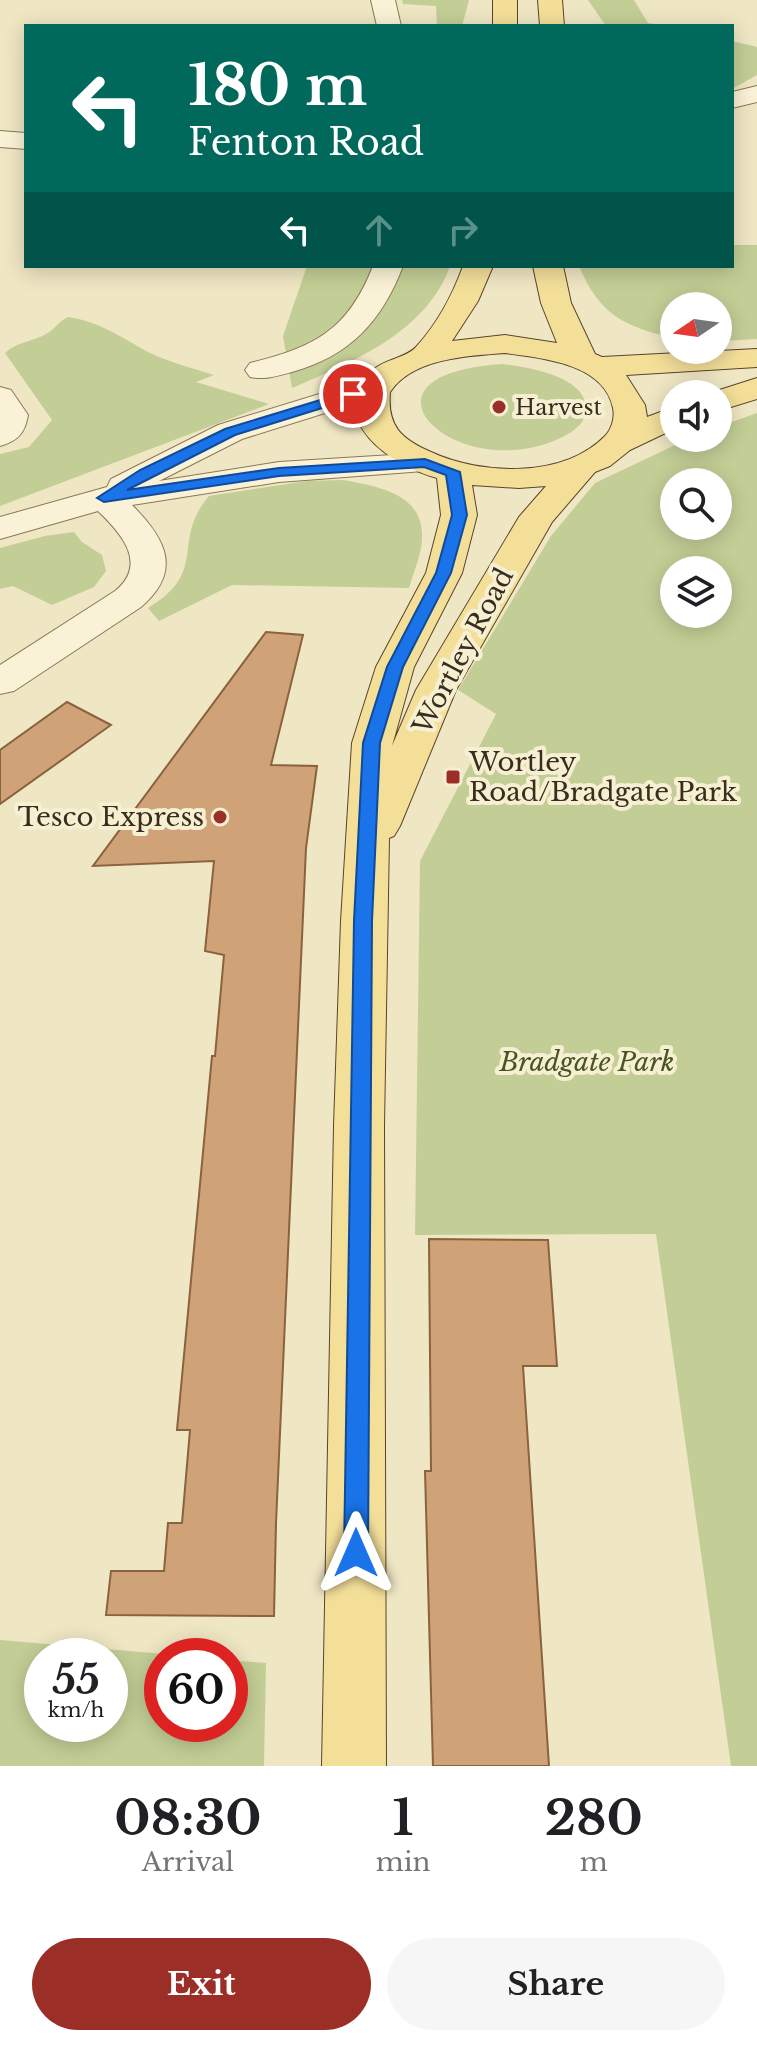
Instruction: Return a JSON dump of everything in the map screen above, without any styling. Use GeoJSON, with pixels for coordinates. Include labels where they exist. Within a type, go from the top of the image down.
{"type":"FeatureCollection","features":[{"type":"Feature","properties":{"kind":"main road"},"geometry":{"type":"LineString","coordinates":[[505,0],[505,24]]}},
{"type":"Feature","properties":{"kind":"main road"},"geometry":{"type":"LineString","coordinates":[[550,0],[552,24]]}},
{"type":"Feature","properties":{"kind":"main road"},"geometry":{"type":"LineString","coordinates":[[427,354],[460,304],[477,268]]}},
{"type":"Feature","properties":{"kind":"main road"},"geometry":{"type":"LineString","coordinates":[[548,268],[550,289],[558,316],[589,364]]}},
{"type":"Feature","properties":{"kind":"main road"},"geometry":{"type":"LineString","coordinates":[[618,443],[628,428],[631,411],[625,395],[614,380],[589,364],[546,349],[505,344],[464,346],[427,354],[398,368],[378,386],[371,407],[377,428],[395,447],[439,468],[513,477],[543,475],[583,465],[618,443],[660,424]]}},
{"type":"Feature","properties":{"kind":"main road"},"geometry":{"type":"LineString","coordinates":[[589,364],[757,358]]}},
{"type":"Feature","properties":{"kind":"main road"},"geometry":{"type":"LineString","coordinates":[[732,396],[757,388]]}},
{"type":"Feature","properties":{"kind":"main road","name":"Wortley Road"},"geometry":{"type":"LineString","coordinates":[[369,852],[436,690],[537,517],[583,465]]}},
{"type":"Feature","properties":{"kind":"main road","name":"Wortley Road"},"geometry":{"type":"LineString","coordinates":[[354,1766],[359,1126],[363,921],[369,852],[372,743],[395,667],[444,573],[459,515],[439,468]]}},
{"type":"Feature","properties":{"kind":"street"},"geometry":{"type":"LineString","coordinates":[[383,0],[389,24]]}},
{"type":"Feature","properties":{"kind":"street"},"geometry":{"type":"LineString","coordinates":[[734,100],[757,94]]}},
{"type":"Feature","properties":{"kind":"street"},"geometry":{"type":"LineString","coordinates":[[0,139],[24,141]]}},
{"type":"Feature","properties":{"kind":"street"},"geometry":{"type":"LineString","coordinates":[[261,370],[317,355],[342,340],[364,319],[387,268]]}},
{"type":"Feature","properties":{"kind":"street"},"geometry":{"type":"LineString","coordinates":[[104,498],[145,473],[230,432],[378,386]]}},
{"type":"Feature","properties":{"kind":"street"},"geometry":{"type":"LineString","coordinates":[[0,397],[12,415],[9,429],[0,436]]}},
{"type":"Feature","properties":{"kind":"street"},"geometry":{"type":"LineString","coordinates":[[0,528],[104,498],[279,472],[439,468]]}},
{"type":"Feature","properties":{"kind":"street"},"geometry":{"type":"LineString","coordinates":[[0,682],[128,599],[145,582],[148,565],[145,547],[132,523],[104,498]]}},
{"type":"Feature","properties":{"kind":"green space"},"geometry":{"type":"Polygon","coordinates":[[[402,0],[469,0],[463,24],[437,24],[436,6],[403,4],[402,0]]]}},
{"type":"Feature","properties":{"kind":"green space"},"geometry":{"type":"Polygon","coordinates":[[[588,0],[634,0],[648,23],[653,24],[605,24],[588,0]]]}},
{"type":"Feature","properties":{"kind":"green space"},"geometry":{"type":"Polygon","coordinates":[[[734,41],[757,47],[757,75],[734,88],[734,41]]]}},
{"type":"Feature","properties":{"kind":"green space"},"geometry":{"type":"Polygon","coordinates":[[[734,245],[757,245],[757,339],[732,340],[732,292],[660,292],[660,334],[615,316],[595,296],[580,268],[734,268],[734,245]]]}},
{"type":"Feature","properties":{"kind":"green space"},"geometry":{"type":"Polygon","coordinates":[[[306,268],[449,268],[439,289],[405,327],[362,356],[292,388],[283,336],[306,268]]]}},
{"type":"Feature","properties":{"kind":"green space"},"geometry":{"type":"Polygon","coordinates":[[[68,317],[100,326],[164,359],[214,375],[196,382],[269,404],[0,506],[0,454],[29,447],[52,420],[5,353],[48,333],[68,317]]]}},
{"type":"Feature","properties":{"kind":"green space"},"geometry":{"type":"Polygon","coordinates":[[[503,364],[541,371],[568,382],[578,390],[585,400],[586,412],[579,426],[556,440],[517,450],[481,448],[451,438],[430,422],[421,404],[428,386],[454,372],[503,364]]]}},
{"type":"Feature","properties":{"kind":"green space","name":"Bradgate Park"},"geometry":{"type":"Polygon","coordinates":[[[757,413],[757,1766],[731,1766],[656,1234],[415,1235],[420,861],[496,714],[458,690],[551,536],[595,483],[660,452],[732,452],[732,422],[757,413]]]}},
{"type":"Feature","properties":{"kind":"green space"},"geometry":{"type":"Polygon","coordinates":[[[343,480],[396,494],[415,511],[421,523],[422,544],[409,588],[232,585],[159,621],[148,608],[178,581],[184,568],[192,528],[209,496],[307,481],[343,480]]]}},
{"type":"Feature","properties":{"kind":"green space"},"geometry":{"type":"Polygon","coordinates":[[[74,532],[82,542],[102,555],[106,571],[94,587],[52,605],[13,586],[0,589],[0,548],[74,532]]]}},
{"type":"Feature","properties":{"kind":"green space"},"geometry":{"type":"Polygon","coordinates":[[[0,1640],[24,1642],[24,1742],[128,1742],[128,1651],[144,1652],[144,1742],[248,1742],[248,1662],[266,1663],[264,1766],[0,1766],[0,1640]]]}},
{"type":"Feature","properties":{"kind":"building"},"geometry":{"type":"Polygon","coordinates":[[[266,632],[303,635],[271,765],[317,766],[306,848],[274,1616],[106,1615],[111,1571],[164,1571],[168,1523],[182,1523],[190,1430],[177,1430],[224,955],[205,951],[214,861],[93,866],[266,632]]]}},
{"type":"Feature","properties":{"kind":"building"},"geometry":{"type":"Polygon","coordinates":[[[67,702],[111,725],[0,804],[0,750],[67,702]]]}},
{"type":"Feature","properties":{"kind":"building"},"geometry":{"type":"Polygon","coordinates":[[[429,1239],[548,1240],[557,1366],[523,1366],[549,1766],[433,1766],[425,1471],[431,1471],[429,1239]]]}},
{"type":"Feature","properties":{"kind":"place","name":"Harvest"},"geometry":{"type":"Point","coordinates":[499,407]}},
{"type":"Feature","properties":{"kind":"place","name":"Wortley Road/Bradgate Park"},"geometry":{"type":"Point","coordinates":[453,777]}},
{"type":"Feature","properties":{"kind":"place","name":"Tesco Express"},"geometry":{"type":"Point","coordinates":[220,817]}},
{"type":"Feature","properties":{"kind":"route"},"geometry":{"type":"LineString","coordinates":[[353,394],[230,432],[145,473],[104,498],[182,489],[279,472],[425,463],[453,472],[459,515],[444,573],[395,667],[372,743],[369,852],[363,921],[356,1553]]}}]}
